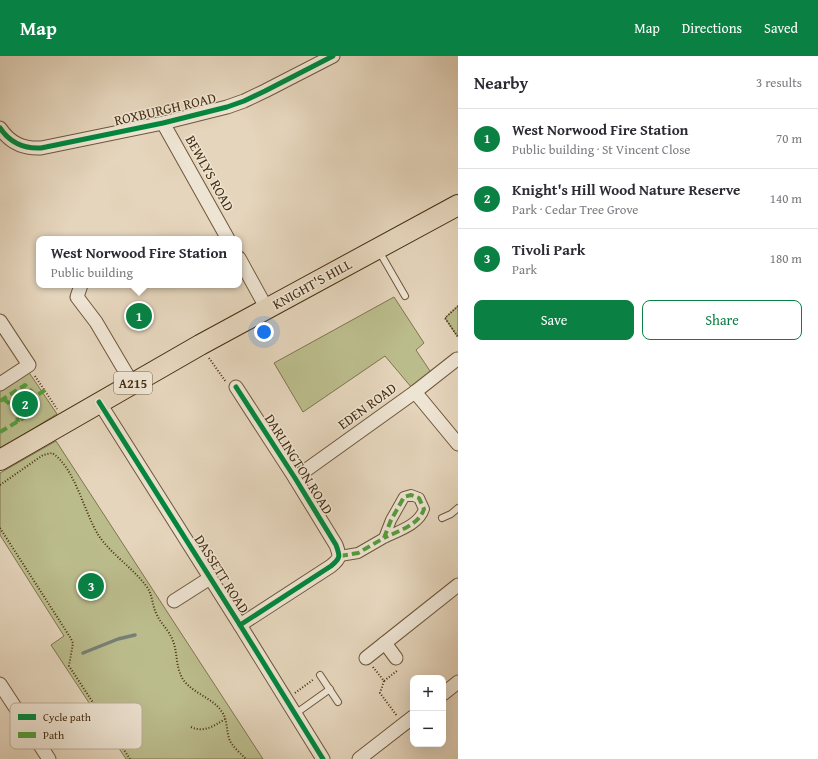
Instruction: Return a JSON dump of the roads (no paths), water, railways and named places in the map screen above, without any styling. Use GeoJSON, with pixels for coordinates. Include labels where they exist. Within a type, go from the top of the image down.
{"type":"FeatureCollection","features":[{"type":"Feature","properties":{"kind":"main road","name":"KNIGHT'S HILL"},"geometry":{"type":"LineString","coordinates":[[0,460],[200,345],[458,205]]}},
{"type":"Feature","properties":{"kind":"street","name":"ROXBURGH ROAD"},"geometry":{"type":"LineString","coordinates":[[0,128],[5,136],[23,147],[41,148],[163,123],[206,113],[244,101],[333,56]]}},
{"type":"Feature","properties":{"kind":"street","name":"BEWLYS ROAD"},"geometry":{"type":"LineString","coordinates":[[163,123],[226,236]]}},
{"type":"Feature","properties":{"kind":"street"},"geometry":{"type":"LineString","coordinates":[[242,263],[267,309]]}},
{"type":"Feature","properties":{"kind":"street"},"geometry":{"type":"LineString","coordinates":[[80,288],[77,297],[96,322],[132,383]]}},
{"type":"Feature","properties":{"kind":"street"},"geometry":{"type":"LineString","coordinates":[[0,321],[29,365],[0,384]]}},
{"type":"Feature","properties":{"kind":"street","name":"EDEN ROAD"},"geometry":{"type":"LineString","coordinates":[[295,478],[415,392],[457,359]]}},
{"type":"Feature","properties":{"kind":"street","name":"DARLINGTON ROAD"},"geometry":{"type":"LineString","coordinates":[[236,387],[295,478],[336,545],[340,556]]}},
{"type":"Feature","properties":{"kind":"street"},"geometry":{"type":"LineString","coordinates":[[415,392],[458,444]]}},
{"type":"Feature","properties":{"kind":"street","name":"DASSETT ROAD"},"geometry":{"type":"LineString","coordinates":[[99,402],[240,624],[322,759]]}},
{"type":"Feature","properties":{"kind":"street"},"geometry":{"type":"LineString","coordinates":[[240,624],[331,566],[338,561],[340,556],[358,553],[384,538]]}},
{"type":"Feature","properties":{"kind":"street"},"geometry":{"type":"LineString","coordinates":[[174,601],[210,578]]}},
{"type":"Feature","properties":{"kind":"street"},"geometry":{"type":"LineString","coordinates":[[366,658],[458,585]]}},
{"type":"Feature","properties":{"kind":"street"},"geometry":{"type":"LineString","coordinates":[[385,643],[396,658]]}},
{"type":"Feature","properties":{"kind":"street"},"geometry":{"type":"LineString","coordinates":[[446,692],[458,682]]}},
{"type":"Feature","properties":{"kind":"street"},"geometry":{"type":"LineString","coordinates":[[0,684],[12,703]]}},
{"type":"Feature","properties":{"kind":"street"},"geometry":{"type":"LineString","coordinates":[[359,759],[408,720]]}},
{"type":"Feature","properties":{"kind":"street"},"geometry":{"type":"LineString","coordinates":[[42,749],[49,759]]}},
{"type":"Feature","properties":{"kind":"lane"},"geometry":{"type":"LineString","coordinates":[[378,248],[405,296]]}},
{"type":"Feature","properties":{"kind":"lane"},"geometry":{"type":"LineString","coordinates":[[442,518],[458,508]]}},
{"type":"Feature","properties":{"kind":"lane"},"geometry":{"type":"LineString","coordinates":[[320,675],[338,702]]}},
{"type":"Feature","properties":{"kind":"lane"},"geometry":{"type":"LineString","coordinates":[[295,714],[330,689]]}},
{"type":"Feature","properties":{"kind":"waterway"},"geometry":{"type":"LineString","coordinates":[[83,653],[118,639],[135,635]]}},
{"type":"Feature","properties":{"kind":"place","name":"West Norwood Fire Station"},"geometry":{"type":"Point","coordinates":[139,316]}},
{"type":"Feature","properties":{"kind":"place","name":"Knight's Hill Wood Nature Reserve"},"geometry":{"type":"Point","coordinates":[25,404]}},
{"type":"Feature","properties":{"kind":"place","name":"Tivoli Park"},"geometry":{"type":"Point","coordinates":[91,586]}}]}
